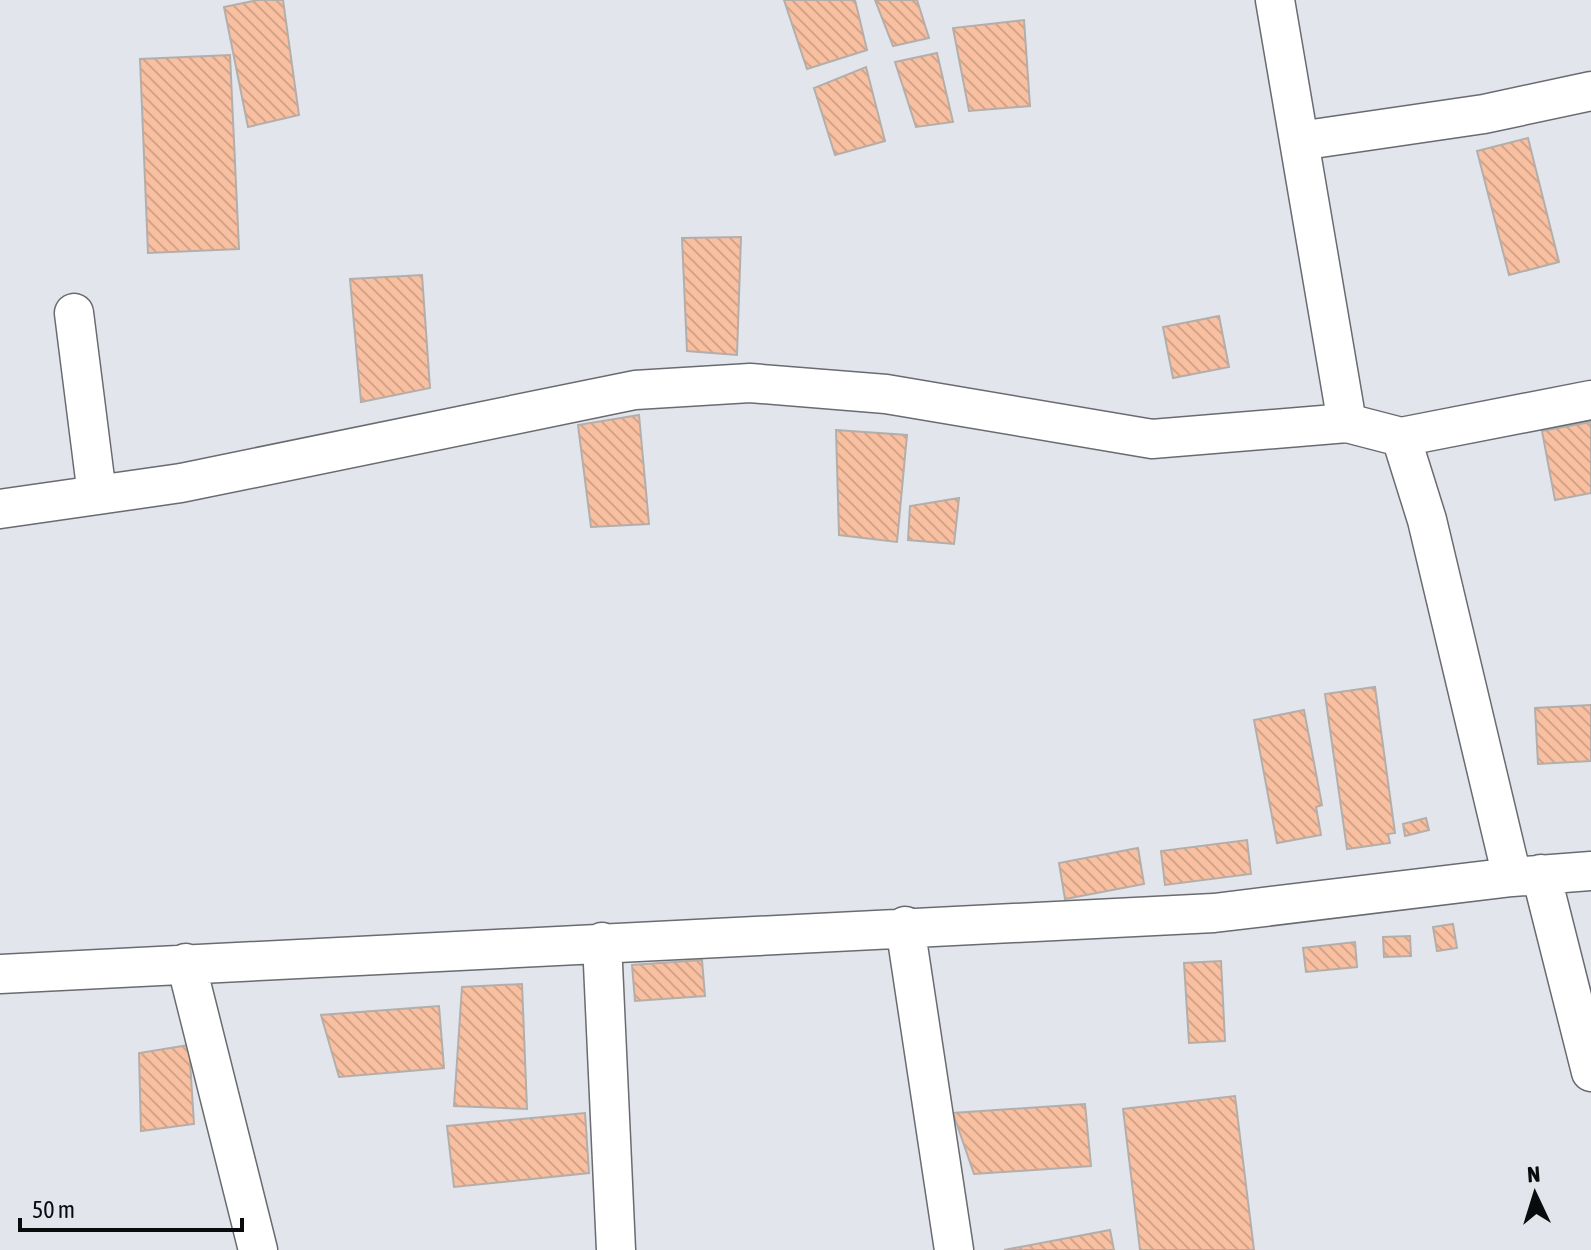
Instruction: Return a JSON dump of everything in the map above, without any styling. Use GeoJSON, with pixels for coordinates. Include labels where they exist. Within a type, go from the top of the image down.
{"type":"FeatureCollection","features":[{"type":"Feature","properties":{"kind":"street"},"geometry":{"type":"LineString","coordinates":[[1275,0],[1347,423]]}},
{"type":"Feature","properties":{"kind":"street"},"geometry":{"type":"LineString","coordinates":[[1299,141],[1484,114],[1591,91]]}},
{"type":"Feature","properties":{"kind":"street"},"geometry":{"type":"LineString","coordinates":[[74,313],[97,495]]}},
{"type":"Feature","properties":{"kind":"street"},"geometry":{"type":"LineString","coordinates":[[0,509],[181,483],[635,390],[721,384],[750,383],[886,394],[1152,439],[1347,423],[1401,437],[1591,400]]}},
{"type":"Feature","properties":{"kind":"street"},"geometry":{"type":"LineString","coordinates":[[1401,437],[1526,876],[1591,1072]]}},
{"type":"Feature","properties":{"kind":"street"},"geometry":{"type":"LineString","coordinates":[[0,974],[905,926],[1214,913],[1591,871]]}},
{"type":"Feature","properties":{"kind":"street"},"geometry":{"type":"LineString","coordinates":[[905,926],[954,1250]]}},
{"type":"Feature","properties":{"kind":"street"},"geometry":{"type":"LineString","coordinates":[[602,942],[616,1250]]}},
{"type":"Feature","properties":{"kind":"street"},"geometry":{"type":"LineString","coordinates":[[186,963],[258,1250]]}},
{"type":"Feature","properties":{"kind":"building"},"geometry":{"type":"Polygon","coordinates":[[[258,0],[283,0],[299,115],[248,127],[224,7],[258,0]]]}},
{"type":"Feature","properties":{"kind":"building"},"geometry":{"type":"Polygon","coordinates":[[[784,0],[855,0],[867,50],[807,69],[784,0]]]}},
{"type":"Feature","properties":{"kind":"building"},"geometry":{"type":"Polygon","coordinates":[[[875,0],[917,0],[929,38],[893,46],[875,0]]]}},
{"type":"Feature","properties":{"kind":"building"},"geometry":{"type":"Polygon","coordinates":[[[1024,20],[1030,106],[969,111],[953,28],[1024,20]]]}},
{"type":"Feature","properties":{"kind":"building"},"geometry":{"type":"Polygon","coordinates":[[[937,53],[953,122],[916,127],[895,62],[937,53]]]}},
{"type":"Feature","properties":{"kind":"building"},"geometry":{"type":"Polygon","coordinates":[[[230,55],[239,249],[148,253],[140,59],[230,55]]]}},
{"type":"Feature","properties":{"kind":"building"},"geometry":{"type":"Polygon","coordinates":[[[866,67],[885,141],[835,155],[814,88],[866,67]]]}},
{"type":"Feature","properties":{"kind":"building"},"geometry":{"type":"Polygon","coordinates":[[[1528,138],[1559,262],[1509,275],[1477,151],[1528,138]]]}},
{"type":"Feature","properties":{"kind":"building"},"geometry":{"type":"Polygon","coordinates":[[[741,237],[737,355],[687,351],[682,238],[741,237]]]}},
{"type":"Feature","properties":{"kind":"building"},"geometry":{"type":"Polygon","coordinates":[[[422,275],[430,388],[361,402],[350,279],[422,275]]]}},
{"type":"Feature","properties":{"kind":"building"},"geometry":{"type":"Polygon","coordinates":[[[1219,316],[1229,367],[1173,378],[1163,327],[1219,316]]]}},
{"type":"Feature","properties":{"kind":"building"},"geometry":{"type":"Polygon","coordinates":[[[639,415],[649,524],[591,527],[578,425],[639,415]]]}},
{"type":"Feature","properties":{"kind":"building"},"geometry":{"type":"Polygon","coordinates":[[[1591,422],[1591,493],[1555,500],[1542,431],[1591,422]]]}},
{"type":"Feature","properties":{"kind":"building"},"geometry":{"type":"Polygon","coordinates":[[[836,430],[907,435],[897,542],[839,535],[836,430]]]}},
{"type":"Feature","properties":{"kind":"building"},"geometry":{"type":"Polygon","coordinates":[[[959,498],[954,544],[908,540],[910,506],[959,498]]]}},
{"type":"Feature","properties":{"kind":"building"},"geometry":{"type":"Polygon","coordinates":[[[1375,687],[1395,833],[1388,834],[1390,843],[1347,849],[1325,694],[1375,687]]]}},
{"type":"Feature","properties":{"kind":"building"},"geometry":{"type":"Polygon","coordinates":[[[1591,705],[1591,761],[1538,764],[1535,708],[1591,705]]]}},
{"type":"Feature","properties":{"kind":"building"},"geometry":{"type":"Polygon","coordinates":[[[1304,710],[1322,805],[1316,807],[1321,835],[1277,843],[1254,720],[1304,710]]]}},
{"type":"Feature","properties":{"kind":"building"},"geometry":{"type":"Polygon","coordinates":[[[1426,818],[1429,830],[1405,836],[1403,824],[1426,818]]]}},
{"type":"Feature","properties":{"kind":"building"},"geometry":{"type":"Polygon","coordinates":[[[1247,840],[1251,874],[1165,885],[1161,851],[1247,840]]]}},
{"type":"Feature","properties":{"kind":"building"},"geometry":{"type":"Polygon","coordinates":[[[1138,848],[1144,884],[1065,899],[1059,863],[1138,848]]]}},
{"type":"Feature","properties":{"kind":"building"},"geometry":{"type":"Polygon","coordinates":[[[1453,924],[1457,948],[1437,951],[1433,927],[1453,924]]]}},
{"type":"Feature","properties":{"kind":"building"},"geometry":{"type":"Polygon","coordinates":[[[1410,936],[1411,956],[1384,957],[1383,937],[1410,936]]]}},
{"type":"Feature","properties":{"kind":"building"},"geometry":{"type":"Polygon","coordinates":[[[1355,942],[1357,967],[1306,972],[1303,948],[1355,942]]]}},
{"type":"Feature","properties":{"kind":"building"},"geometry":{"type":"Polygon","coordinates":[[[702,960],[705,996],[635,1001],[632,965],[702,960]]]}},
{"type":"Feature","properties":{"kind":"building"},"geometry":{"type":"Polygon","coordinates":[[[1221,961],[1225,1041],[1189,1043],[1184,963],[1221,961]]]}},
{"type":"Feature","properties":{"kind":"building"},"geometry":{"type":"Polygon","coordinates":[[[522,984],[527,1109],[454,1106],[462,987],[522,984]]]}},
{"type":"Feature","properties":{"kind":"building"},"geometry":{"type":"Polygon","coordinates":[[[439,1006],[444,1068],[339,1077],[321,1015],[439,1006]]]}},
{"type":"Feature","properties":{"kind":"building"},"geometry":{"type":"Polygon","coordinates":[[[189,1045],[194,1124],[141,1131],[139,1053],[189,1045]]]}},
{"type":"Feature","properties":{"kind":"building"},"geometry":{"type":"Polygon","coordinates":[[[1235,1096],[1254,1250],[1140,1250],[1123,1109],[1235,1096]]]}},
{"type":"Feature","properties":{"kind":"building"},"geometry":{"type":"Polygon","coordinates":[[[1085,1104],[1091,1166],[974,1174],[953,1113],[1085,1104]]]}},
{"type":"Feature","properties":{"kind":"building"},"geometry":{"type":"Polygon","coordinates":[[[585,1113],[589,1173],[454,1187],[447,1126],[585,1113]]]}},
{"type":"Feature","properties":{"kind":"building"},"geometry":{"type":"Polygon","coordinates":[[[1110,1230],[1114,1250],[1004,1250],[1110,1230]]]}}]}
